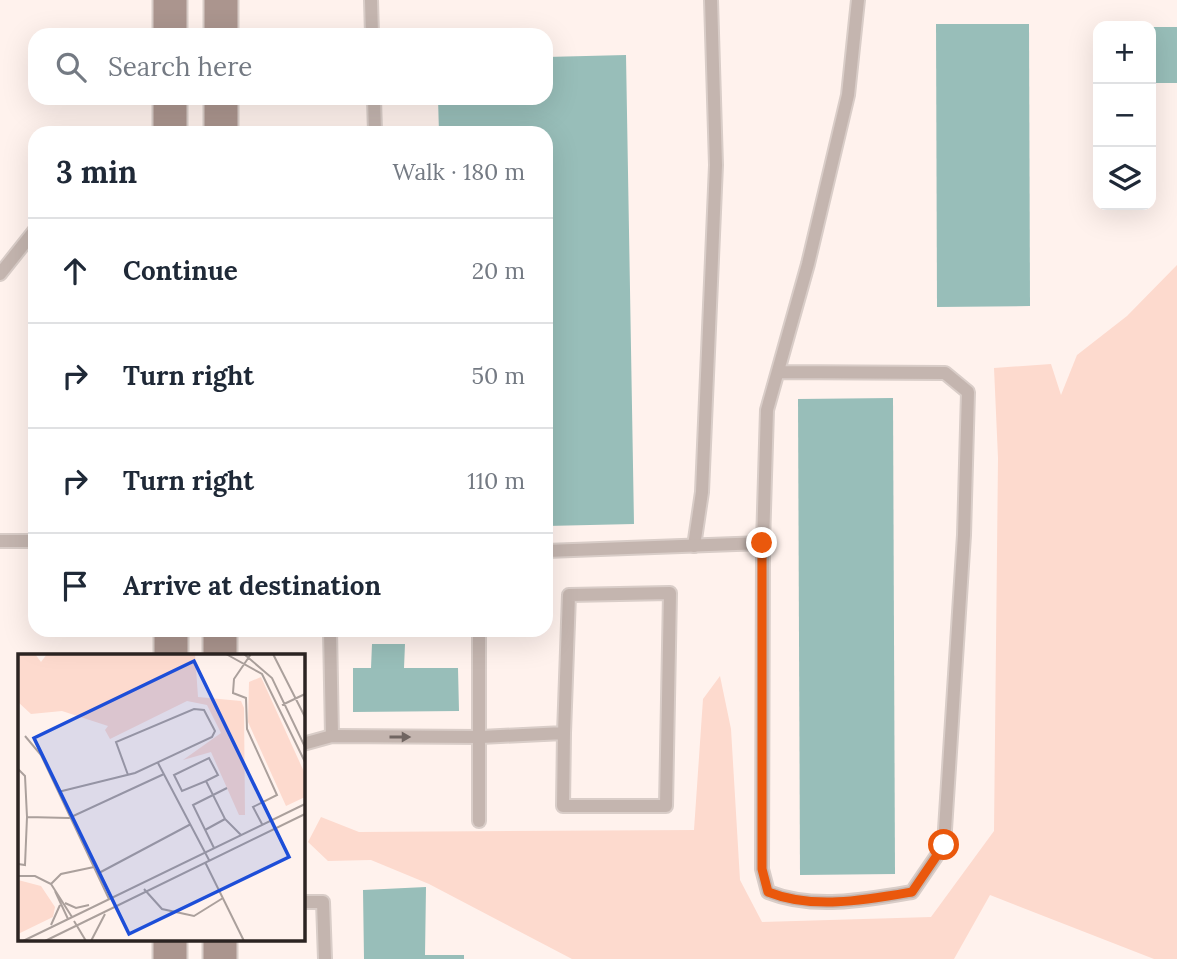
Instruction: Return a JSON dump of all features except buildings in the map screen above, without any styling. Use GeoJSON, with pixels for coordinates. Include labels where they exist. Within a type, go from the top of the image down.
{"type":"FeatureCollection","features":[{"type":"Feature","properties":{"kind":"main road"},"geometry":{"type":"LineString","coordinates":[[170,0],[170,28]]}},
{"type":"Feature","properties":{"kind":"main road"},"geometry":{"type":"LineString","coordinates":[[220,0],[220,28]]}},
{"type":"Feature","properties":{"kind":"main road"},"geometry":{"type":"LineString","coordinates":[[170,105],[170,126]]}},
{"type":"Feature","properties":{"kind":"main road"},"geometry":{"type":"LineString","coordinates":[[220,105],[220,126]]}},
{"type":"Feature","properties":{"kind":"lane"},"geometry":{"type":"LineString","coordinates":[[371,0],[372,28]]}},
{"type":"Feature","properties":{"kind":"lane"},"geometry":{"type":"LineString","coordinates":[[694,546],[702,492],[716,165],[711,0]]}},
{"type":"Feature","properties":{"kind":"lane"},"geometry":{"type":"LineString","coordinates":[[778,372],[945,373],[968,392],[964,535],[944,845],[912,892],[854,902],[786,899],[768,892],[762,869],[762,543],[767,410],[808,264],[848,95],[858,0]]}},
{"type":"Feature","properties":{"kind":"lane"},"geometry":{"type":"LineString","coordinates":[[374,105],[375,126]]}},
{"type":"Feature","properties":{"kind":"lane"},"geometry":{"type":"LineString","coordinates":[[0,274],[28,239]]}},
{"type":"Feature","properties":{"kind":"lane"},"geometry":{"type":"LineString","coordinates":[[0,541],[28,541]]}},
{"type":"Feature","properties":{"kind":"lane"},"geometry":{"type":"LineString","coordinates":[[553,551],[762,543]]}},
{"type":"Feature","properties":{"kind":"lane"},"geometry":{"type":"LineString","coordinates":[[670,593],[666,806],[563,806],[564,733],[569,594],[670,593]]}},
{"type":"Feature","properties":{"kind":"lane"},"geometry":{"type":"LineString","coordinates":[[330,637],[332,736]]}},
{"type":"Feature","properties":{"kind":"lane"},"geometry":{"type":"LineString","coordinates":[[479,637],[480,821]]}},
{"type":"Feature","properties":{"kind":"lane"},"geometry":{"type":"LineString","coordinates":[[304,744],[332,736],[481,737],[564,733]]}},
{"type":"Feature","properties":{"kind":"lane"},"geometry":{"type":"LineString","coordinates":[[304,902],[323,902],[324,959]]}},
{"type":"Feature","properties":{"kind":"shaded area"},"geometry":{"type":"Polygon","coordinates":[[[1177,265],[1177,959],[1154,959],[990,895],[954,959],[572,959],[429,884],[371,860],[328,861],[308,842],[321,817],[359,832],[694,830],[703,699],[720,676],[731,729],[740,880],[762,922],[931,917],[994,831],[998,458],[994,368],[1051,364],[1061,395],[1077,355],[1127,316],[1177,265]]]}},
{"type":"Feature","properties":{"kind":"route"},"geometry":{"type":"LineString","coordinates":[[762,543],[762,869],[768,892],[786,899],[854,902],[912,892],[944,845]]}}]}
